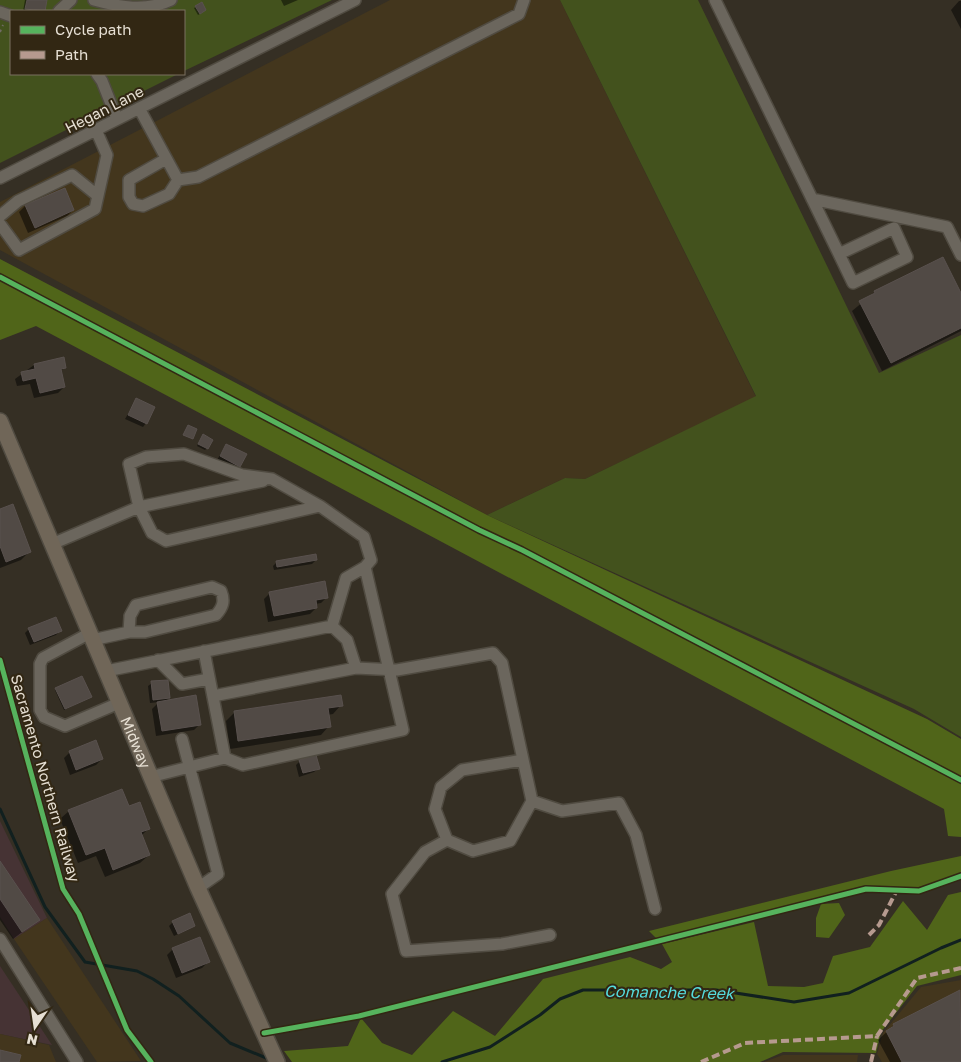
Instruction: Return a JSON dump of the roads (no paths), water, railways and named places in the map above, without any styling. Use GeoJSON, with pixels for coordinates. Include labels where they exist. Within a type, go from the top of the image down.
{"type":"FeatureCollection","features":[{"type":"Feature","properties":{"kind":"main road","name":"Midway"},"geometry":{"type":"LineString","coordinates":[[0,421],[198,888],[275,1057]]}},
{"type":"Feature","properties":{"kind":"street"},"geometry":{"type":"LineString","coordinates":[[60,10],[71,0]]}},
{"type":"Feature","properties":{"kind":"street"},"geometry":{"type":"LineString","coordinates":[[94,0],[133,7],[156,6],[171,0]]}},
{"type":"Feature","properties":{"kind":"street","name":"Hegan Lane"},"geometry":{"type":"LineString","coordinates":[[0,178],[355,0]]}},
{"type":"Feature","properties":{"kind":"street"},"geometry":{"type":"LineString","coordinates":[[166,159],[129,180],[128,197],[133,204],[143,206],[169,194],[178,180],[198,177],[519,14],[524,0]]}},
{"type":"Feature","properties":{"kind":"street"},"geometry":{"type":"LineString","coordinates":[[715,0],[853,283],[908,257],[895,222]]}},
{"type":"Feature","properties":{"kind":"street"},"geometry":{"type":"LineString","coordinates":[[98,75],[102,81],[116,119]]}},
{"type":"Feature","properties":{"kind":"street"},"geometry":{"type":"LineString","coordinates":[[139,108],[178,180]]}},
{"type":"Feature","properties":{"kind":"street"},"geometry":{"type":"LineString","coordinates":[[0,224],[19,250],[95,209],[107,155],[96,130]]}},
{"type":"Feature","properties":{"kind":"street"},"geometry":{"type":"LineString","coordinates":[[0,216],[18,201],[72,176],[98,196]]}},
{"type":"Feature","properties":{"kind":"street"},"geometry":{"type":"LineString","coordinates":[[812,199],[895,222],[947,227],[961,255]]}},
{"type":"Feature","properties":{"kind":"street"},"geometry":{"type":"LineString","coordinates":[[839,254],[895,222]]}},
{"type":"Feature","properties":{"kind":"street"},"geometry":{"type":"LineString","coordinates":[[320,506],[166,541],[152,533],[139,507],[129,464],[146,457],[184,454],[242,475],[272,478],[320,506],[364,537],[371,560],[364,567],[346,578],[332,626]]}},
{"type":"Feature","properties":{"kind":"street"},"geometry":{"type":"LineString","coordinates":[[52,544],[139,507],[272,478]]}},
{"type":"Feature","properties":{"kind":"street"},"geometry":{"type":"LineString","coordinates":[[150,776],[225,758],[243,765],[403,730],[364,567]]}},
{"type":"Feature","properties":{"kind":"street"},"geometry":{"type":"LineString","coordinates":[[119,703],[65,726],[52,722],[44,717],[40,710],[40,664],[43,658],[91,636],[145,632],[216,615],[222,608],[224,598],[221,591],[212,587],[136,605],[130,616],[130,632]]}},
{"type":"Feature","properties":{"kind":"street"},"geometry":{"type":"LineString","coordinates":[[106,672],[332,626]]}},
{"type":"Feature","properties":{"kind":"street"},"geometry":{"type":"LineString","coordinates":[[332,626],[347,640],[356,668]]}},
{"type":"Feature","properties":{"kind":"street"},"geometry":{"type":"LineString","coordinates":[[204,651],[225,758]]}},
{"type":"Feature","properties":{"kind":"street"},"geometry":{"type":"LineString","coordinates":[[213,696],[356,668],[389,670],[493,653],[502,663],[532,801],[510,841],[473,851],[447,840],[435,809],[441,787],[462,770],[523,760]]}},
{"type":"Feature","properties":{"kind":"street"},"geometry":{"type":"LineString","coordinates":[[158,660],[182,684],[210,679]]}},
{"type":"Feature","properties":{"kind":"street"},"geometry":{"type":"LineString","coordinates":[[182,739],[218,874],[198,888]]}},
{"type":"Feature","properties":{"kind":"street"},"geometry":{"type":"LineString","coordinates":[[532,801],[562,810],[619,802],[636,835],[655,909]]}},
{"type":"Feature","properties":{"kind":"street"},"geometry":{"type":"LineString","coordinates":[[447,840],[425,852],[392,894],[406,951],[502,944],[550,935]]}},
{"type":"Feature","properties":{"kind":"street"},"geometry":{"type":"LineString","coordinates":[[0,939],[77,1062]]}},
{"type":"Feature","properties":{"kind":"waterway","name":"Comanche Creek"},"geometry":{"type":"LineString","coordinates":[[0,809],[45,907],[85,962],[137,971],[153,979],[179,996],[230,1043],[271,1060]]}},
{"type":"Feature","properties":{"kind":"waterway","name":"Comanche Creek"},"geometry":{"type":"LineString","coordinates":[[442,1062],[490,1047],[540,1015],[560,999],[583,990],[716,990],[794,1002],[849,993],[961,940]]}}]}
